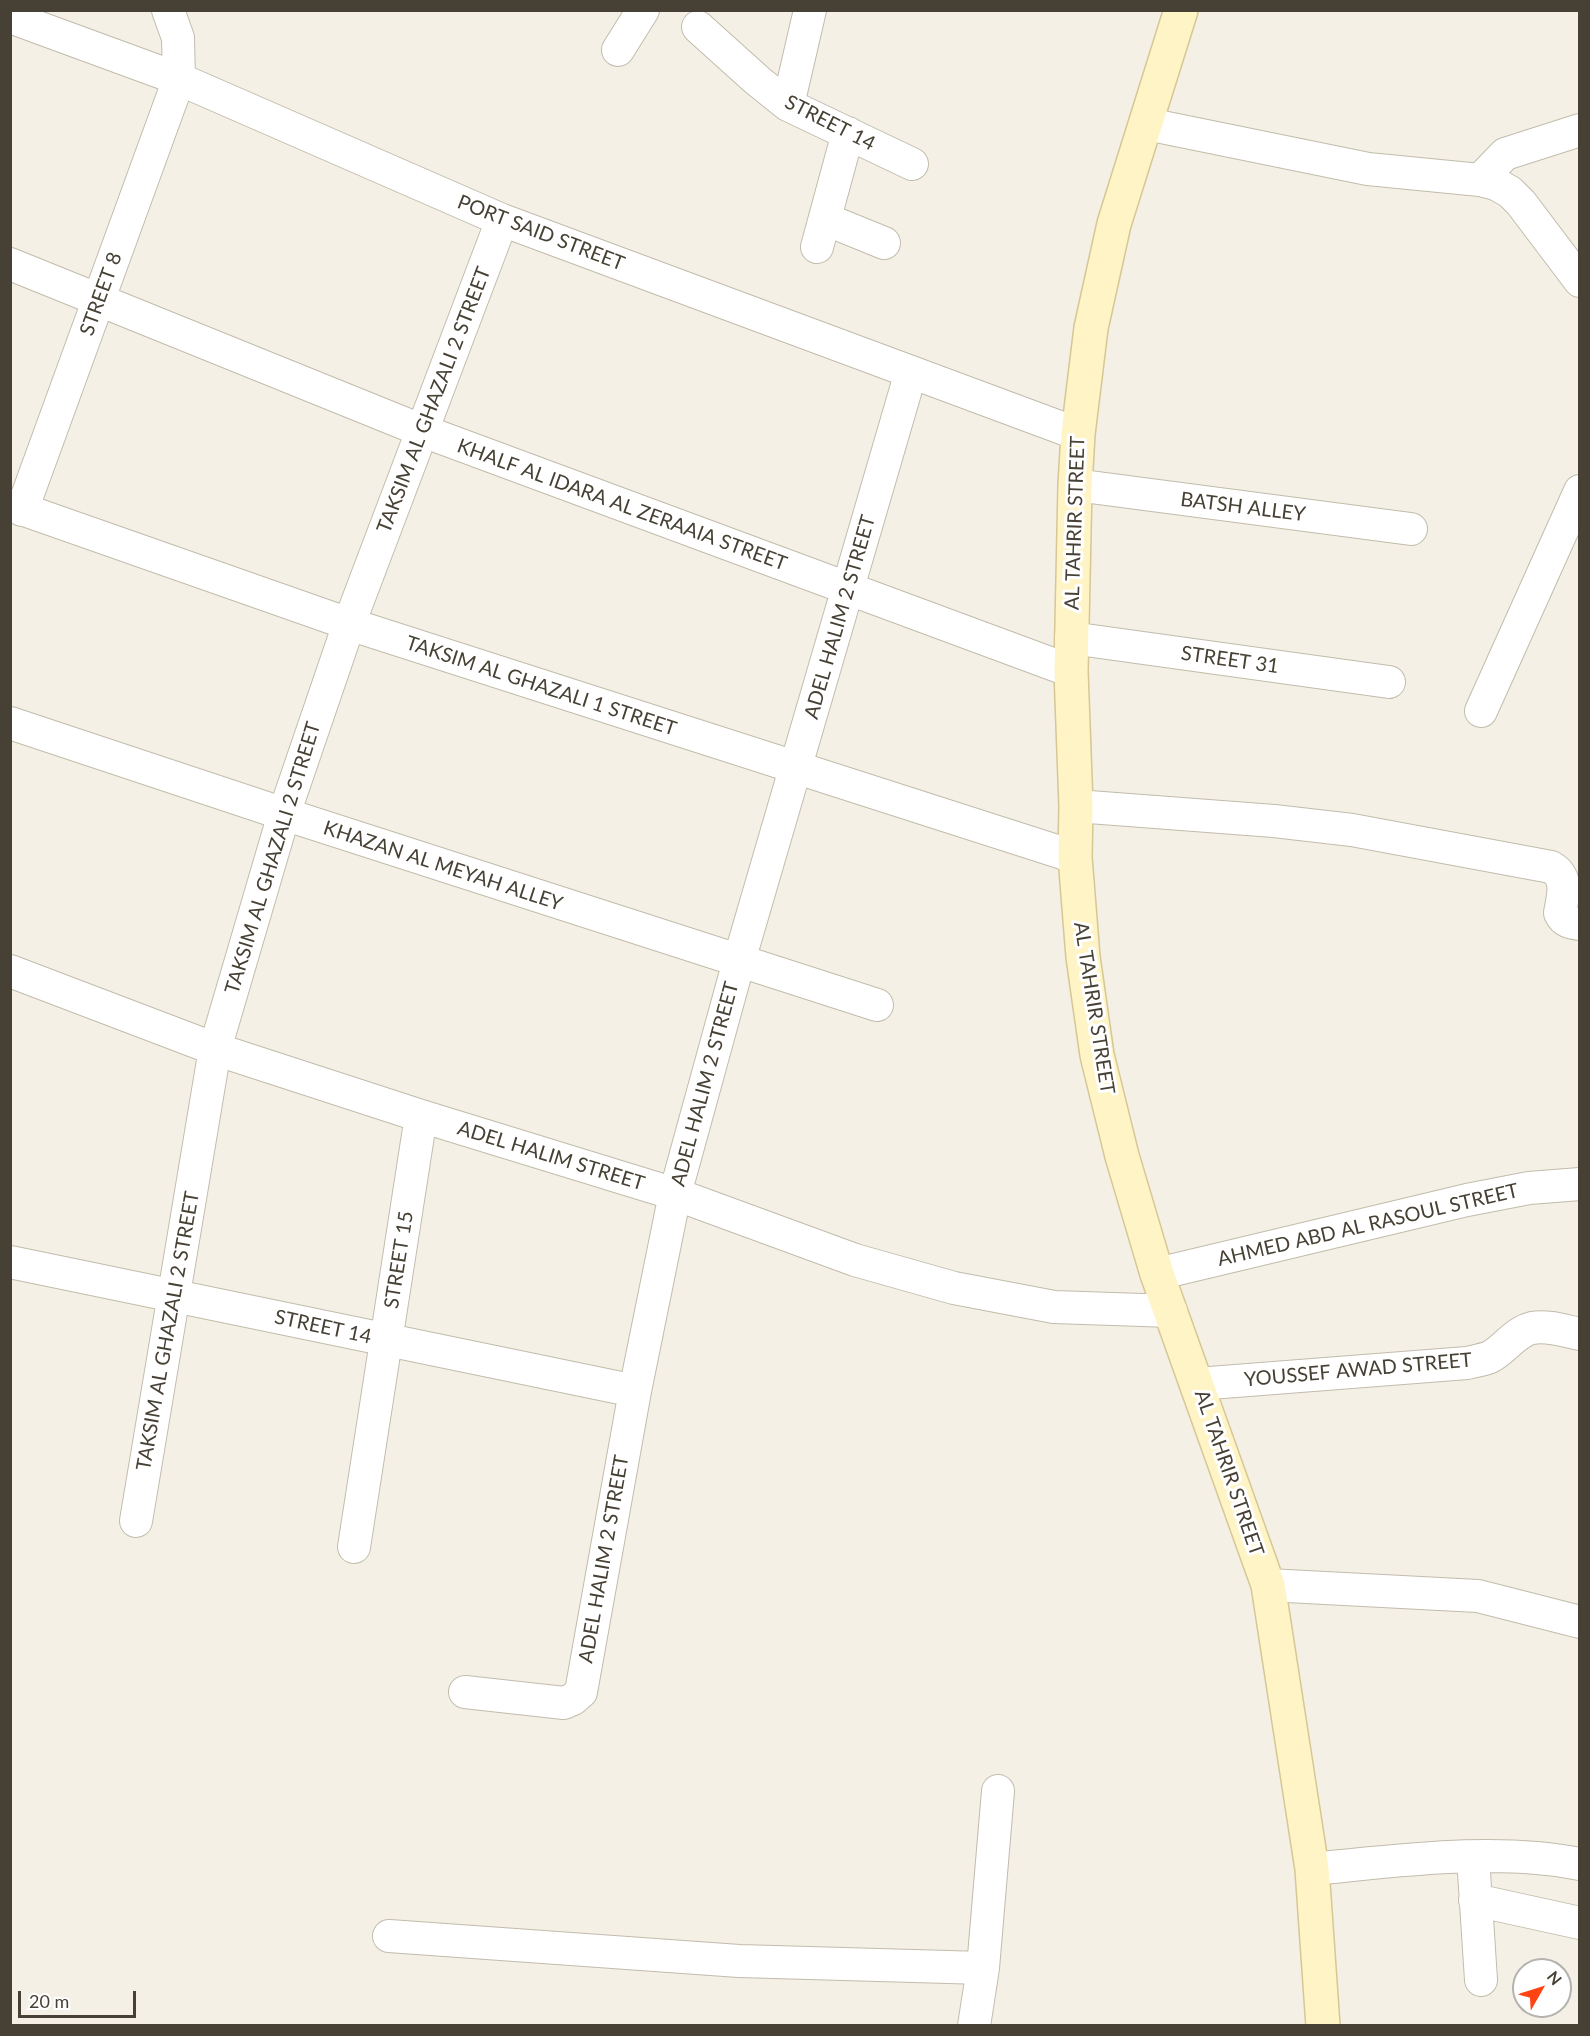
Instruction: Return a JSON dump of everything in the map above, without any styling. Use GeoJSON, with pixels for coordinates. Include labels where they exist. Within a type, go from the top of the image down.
{"type":"FeatureCollection","features":[{"type":"Feature","properties":{"kind":"street"},"geometry":{"type":"LineString","coordinates":[[168,10],[178,38],[179,79]]}},
{"type":"Feature","properties":{"kind":"street"},"geometry":{"type":"LineString","coordinates":[[618,50],[643,10]]}},
{"type":"Feature","properties":{"kind":"street"},"geometry":{"type":"LineString","coordinates":[[788,105],[810,10]]}},
{"type":"Feature","properties":{"kind":"street","name":"AL TAHRIR STREET"},"geometry":{"type":"LineString","coordinates":[[1181,10],[1114,224],[1091,328],[1078,434],[1075,485],[1071,638],[1076,806],[1075,857],[1083,957],[1097,1055],[1122,1156],[1157,1274],[1268,1585],[1312,1869],[1323,2025]]}},
{"type":"Feature","properties":{"kind":"street","name":"PORT SAID STREET"},"geometry":{"type":"LineString","coordinates":[[10,17],[179,79],[502,220],[1078,434]]}},
{"type":"Feature","properties":{"kind":"street","name":"STREET 14"},"geometry":{"type":"LineString","coordinates":[[698,27],[788,105],[912,164]]}},
{"type":"Feature","properties":{"kind":"street","name":"STREET 8"},"geometry":{"type":"LineString","coordinates":[[16,508],[99,300],[179,79]]}},
{"type":"Feature","properties":{"kind":"street"},"geometry":{"type":"LineString","coordinates":[[1147,124],[1368,169],[1480,180],[1496,184],[1510,192],[1521,203],[1580,281]]}},
{"type":"Feature","properties":{"kind":"street"},"geometry":{"type":"LineString","coordinates":[[1480,180],[1505,154],[1580,130]]}},
{"type":"Feature","properties":{"kind":"street"},"geometry":{"type":"LineString","coordinates":[[848,134],[821,233],[884,243]]}},
{"type":"Feature","properties":{"kind":"street","name":"TAKSIM AL GHAZALI 2 STREET"},"geometry":{"type":"LineString","coordinates":[[136,1521],[215,1049],[284,814],[349,624],[502,220]]}},
{"type":"Feature","properties":{"kind":"street","name":"KHALF AL IDARA AL ZERAAIA STREET"},"geometry":{"type":"LineString","coordinates":[[10,264],[423,431],[1071,671]]}},
{"type":"Feature","properties":{"kind":"street","name":"ADEL HALIM 2 STREET"},"geometry":{"type":"LineString","coordinates":[[465,1692],[564,1703],[581,1692],[635,1391],[675,1194],[739,961],[911,372]]}},
{"type":"Feature","properties":{"kind":"street","name":"BATSH ALLEY"},"geometry":{"type":"LineString","coordinates":[[1075,485],[1411,529]]}},
{"type":"Feature","properties":{"kind":"street"},"geometry":{"type":"LineString","coordinates":[[1481,711],[1580,491]]}},
{"type":"Feature","properties":{"kind":"street","name":"TAKSIM AL GHAZALI 1 STREET"},"geometry":{"type":"LineString","coordinates":[[16,508],[349,624],[1075,857]]}},
{"type":"Feature","properties":{"kind":"street","name":"STREET 31"},"geometry":{"type":"LineString","coordinates":[[1071,638],[1389,682]]}},
{"type":"Feature","properties":{"kind":"street","name":"KHAZAN AL MEYAH ALLEY"},"geometry":{"type":"LineString","coordinates":[[10,723],[877,1005]]}},
{"type":"Feature","properties":{"kind":"street"},"geometry":{"type":"LineString","coordinates":[[1076,806],[1274,821],[1352,830],[1551,867],[1557,871],[1564,885],[1560,913],[1562,917],[1566,921],[1580,924]]}},
{"type":"Feature","properties":{"kind":"street","name":"ADEL HALIM STREET"},"geometry":{"type":"LineString","coordinates":[[10,971],[215,1049],[421,1116],[675,1194],[855,1260],[954,1288],[1054,1307],[1171,1311]]}},
{"type":"Feature","properties":{"kind":"street","name":"STREET 15"},"geometry":{"type":"LineString","coordinates":[[354,1546],[421,1116]]}},
{"type":"Feature","properties":{"kind":"street","name":"AHMED ABD AL RASOUL STREET"},"geometry":{"type":"LineString","coordinates":[[1157,1274],[1467,1200],[1529,1188],[1580,1184]]}},
{"type":"Feature","properties":{"kind":"street","name":"STREET 14"},"geometry":{"type":"LineString","coordinates":[[10,1262],[635,1391]]}},
{"type":"Feature","properties":{"kind":"street","name":"YOUSSEF AWAD STREET"},"geometry":{"type":"LineString","coordinates":[[1197,1384],[1467,1363],[1489,1358],[1520,1333],[1533,1328],[1548,1328],[1580,1334]]}},
{"type":"Feature","properties":{"kind":"street"},"geometry":{"type":"LineString","coordinates":[[1268,1585],[1478,1596],[1580,1622]]}},
{"type":"Feature","properties":{"kind":"street"},"geometry":{"type":"LineString","coordinates":[[974,2025],[983,1968],[998,1791]]}},
{"type":"Feature","properties":{"kind":"street"},"geometry":{"type":"LineString","coordinates":[[1312,1869],[1437,1857],[1523,1858],[1580,1864]]}},
{"type":"Feature","properties":{"kind":"street"},"geometry":{"type":"LineString","coordinates":[[1473,1857],[1481,1980]]}},
{"type":"Feature","properties":{"kind":"street"},"geometry":{"type":"LineString","coordinates":[[1475,1900],[1580,1923]]}},
{"type":"Feature","properties":{"kind":"street"},"geometry":{"type":"LineString","coordinates":[[389,1936],[739,1960],[983,1968]]}}]}
